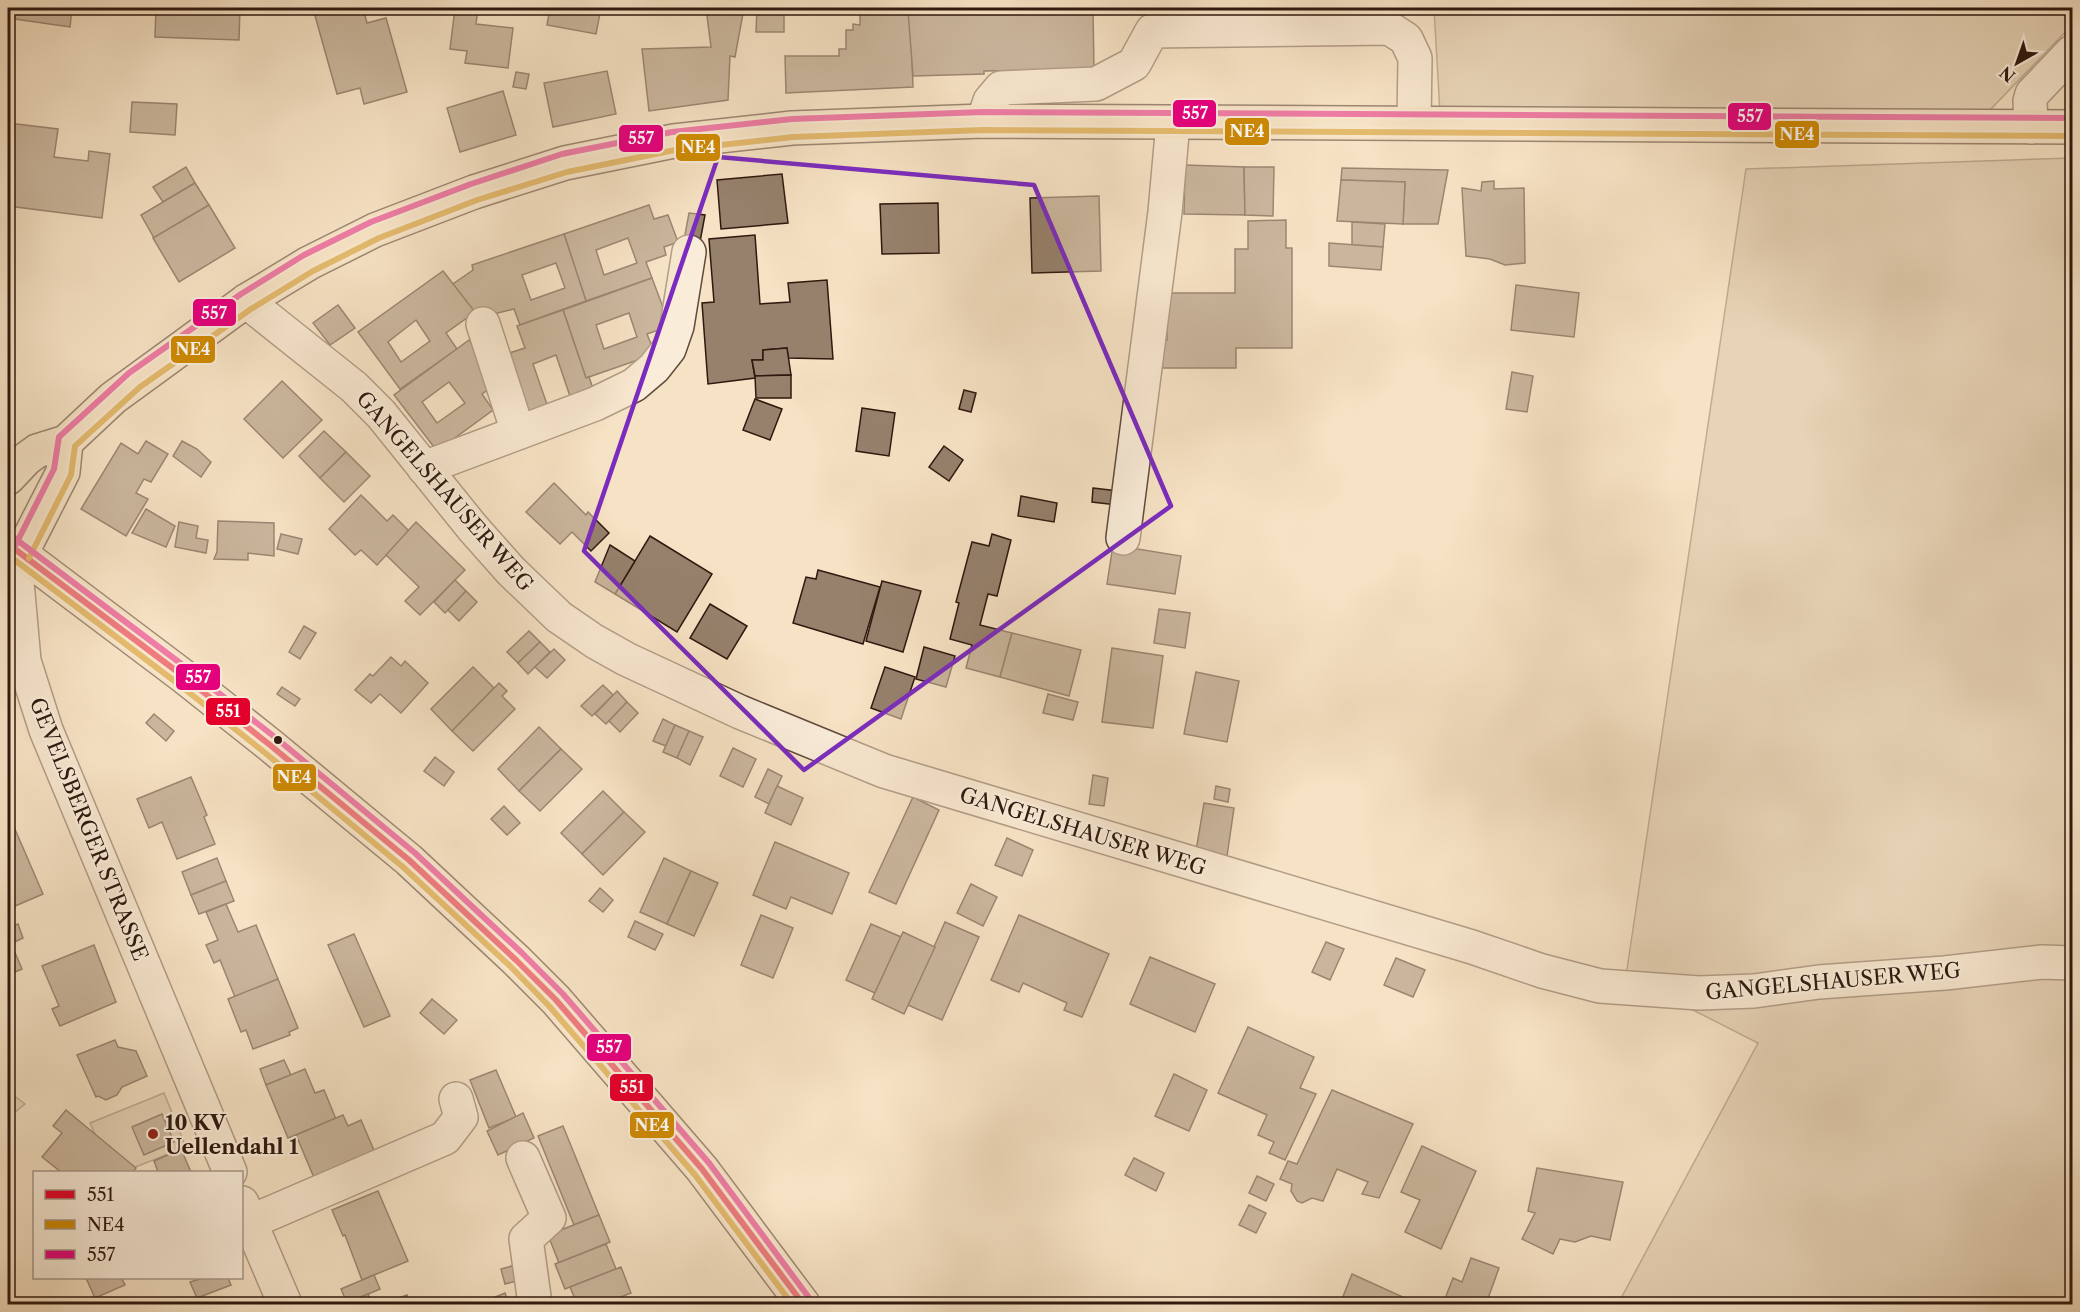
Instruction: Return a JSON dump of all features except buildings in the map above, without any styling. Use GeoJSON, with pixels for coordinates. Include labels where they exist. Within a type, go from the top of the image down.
{"type":"FeatureCollection","features":[{"type":"Feature","properties":{"kind":"main road"},"geometry":{"type":"LineString","coordinates":[[8,478],[37,451],[66,442],[113,398],[246,301],[309,263],[375,230],[474,192],[565,163],[674,141],[792,128],[984,121],[2073,127]]}},
{"type":"Feature","properties":{"kind":"main road"},"geometry":{"type":"LineString","coordinates":[[66,442],[63,472],[14,549],[183,676],[270,745],[409,860],[516,960],[556,1000],[702,1169],[803,1305]]}},
{"type":"Feature","properties":{"kind":"street"},"geometry":{"type":"LineString","coordinates":[[984,121],[990,101],[1000,88],[1096,84],[1134,64],[1152,30],[1389,28],[1406,39],[1415,58],[1414,123]]}},
{"type":"Feature","properties":{"kind":"street"},"geometry":{"type":"LineString","coordinates":[[2031,127],[2032,94],[2073,52]]}},
{"type":"Feature","properties":{"kind":"street"},"geometry":{"type":"LineString","coordinates":[[1123,538],[1165,212],[1173,123]]}},
{"type":"Feature","properties":{"kind":"street"},"geometry":{"type":"LineString","coordinates":[[424,468],[595,404],[634,385],[654,368],[669,348],[676,326],[689,252]]}},
{"type":"Feature","properties":{"kind":"street","name":"GANGELSHAUSER WEG"},"geometry":{"type":"LineString","coordinates":[[246,301],[354,387],[381,414],[472,527],[511,570],[559,617],[626,659],[740,712],[884,771],[1472,947],[1542,971],[1600,986],[1699,993],[1754,991],[1819,982],[1945,974],[2042,962],[2073,963]]}},
{"type":"Feature","properties":{"kind":"street"},"geometry":{"type":"LineString","coordinates":[[483,324],[518,432]]}},
{"type":"Feature","properties":{"kind":"street","name":"GEVELSBERGER STRASSE"},"geometry":{"type":"LineString","coordinates":[[14,549],[24,661],[43,720],[229,1171]]}},
{"type":"Feature","properties":{"kind":"street"},"geometry":{"type":"LineString","coordinates":[[277,1302],[246,1211],[444,1138],[461,1116],[456,1098]]}},
{"type":"Feature","properties":{"kind":"street"},"geometry":{"type":"LineString","coordinates":[[523,1158],[549,1218],[526,1239],[535,1305]]}},
{"type":"Feature","properties":{"kind":"highlighted area"},"geometry":{"type":"Polygon","coordinates":[[[718,157],[1034,185],[1171,506],[804,770],[584,551],[718,157]]]}},
{"type":"Feature","properties":{"kind":"shaded area"},"geometry":{"type":"Polygon","coordinates":[[[1434,8],[2072,8],[2072,25],[1990,110],[1440,113],[1434,8]]]}},
{"type":"Feature","properties":{"kind":"shaded area"},"geometry":{"type":"Polygon","coordinates":[[[2072,158],[2072,1304],[1618,1304],[1758,1043],[1626,976],[1746,169],[2072,158]]]}},
{"type":"Feature","properties":{"kind":"shaded area"},"geometry":{"type":"Polygon","coordinates":[[[8,1091],[25,1104],[8,1118],[8,1091]]]}},
{"type":"Feature","properties":{"kind":"shaded area"},"geometry":{"type":"Polygon","coordinates":[[[164,1093],[186,1147],[126,1171],[112,1171],[90,1123],[164,1093]]]}},
{"type":"Feature","properties":{"kind":"transit line","name":"557"},"geometry":{"type":"LineString","coordinates":[[13,550],[54,469],[59,437],[129,373],[241,294],[304,255],[371,222],[471,184],[562,154],[672,132],[792,119],[983,112],[2072,118]]}},
{"type":"Feature","properties":{"kind":"transit line","name":"NE4"},"geometry":{"type":"LineString","coordinates":[[29,558],[71,475],[75,446],[140,387],[251,309],[313,271],[379,238],[477,200],[567,172],[675,150],[793,137],[983,130],[2072,136]]}},
{"type":"Feature","properties":{"kind":"transit line","name":"557"},"geometry":{"type":"LineString","coordinates":[[13,537],[276,738],[415,853],[522,953],[563,994],[709,1163],[810,1299]]}},
{"type":"Feature","properties":{"kind":"transit line","name":"551"},"geometry":{"type":"LineString","coordinates":[[8,544],[270,745],[409,860],[516,960],[556,1000],[702,1169],[803,1304]]}},
{"type":"Feature","properties":{"kind":"transit line","name":"NE4"},"geometry":{"type":"LineString","coordinates":[[8,555],[264,752],[403,867],[510,966],[549,1006],[695,1175],[792,1304]]}},
{"type":"Feature","properties":{"kind":"place","name":"10 KV Uellendahl 1"},"geometry":{"type":"Point","coordinates":[153,1134]}}]}
